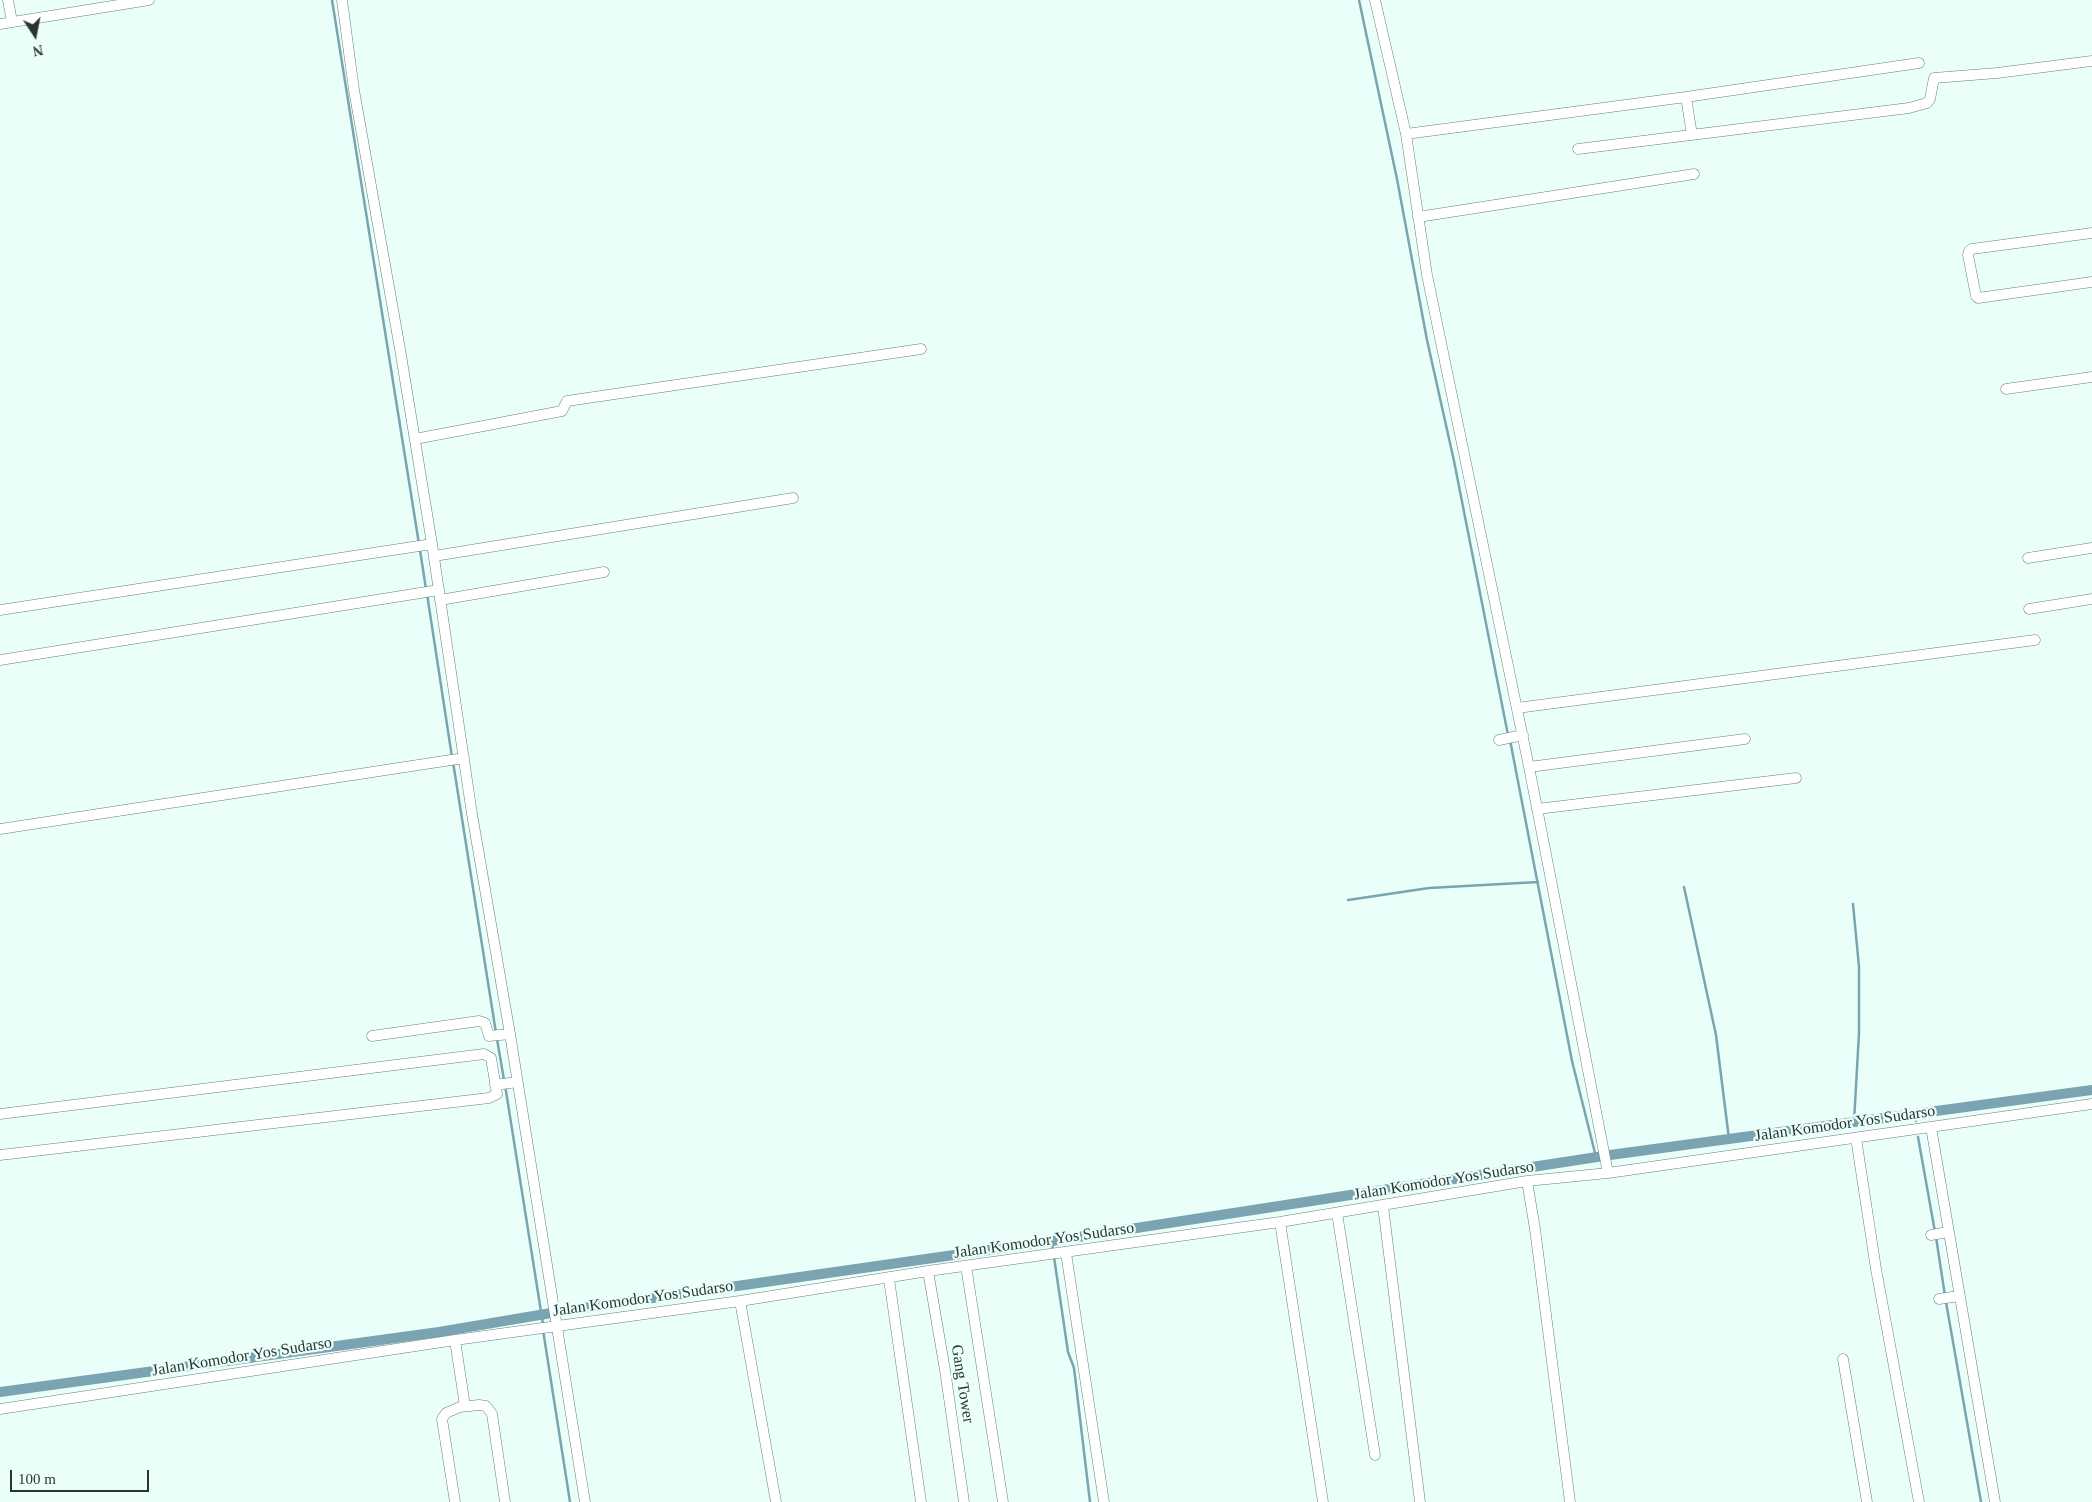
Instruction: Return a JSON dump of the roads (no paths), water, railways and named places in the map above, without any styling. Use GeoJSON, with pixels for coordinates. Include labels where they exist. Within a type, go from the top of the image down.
{"type":"FeatureCollection","features":[{"type":"Feature","properties":{"kind":"street"},"geometry":{"type":"LineString","coordinates":[[8,0],[12,22]]}},
{"type":"Feature","properties":{"kind":"street"},"geometry":{"type":"LineString","coordinates":[[0,24],[149,0]]}},
{"type":"Feature","properties":{"kind":"street"},"geometry":{"type":"LineString","coordinates":[[342,0],[354,90],[415,438],[430,544],[434,556],[437,594],[461,759],[509,1034],[515,1082],[585,1502]]}},
{"type":"Feature","properties":{"kind":"street"},"geometry":{"type":"LineString","coordinates":[[1375,0],[1406,134],[1428,285],[1517,708],[1519,736],[1529,767],[1607,1170]]}},
{"type":"Feature","properties":{"kind":"street"},"geometry":{"type":"LineString","coordinates":[[1578,149],[1909,108],[1927,103],[1930,99],[1934,78],[1997,73],[2092,61]]}},
{"type":"Feature","properties":{"kind":"street"},"geometry":{"type":"LineString","coordinates":[[1406,134],[1686,97],[1919,63]]}},
{"type":"Feature","properties":{"kind":"street"},"geometry":{"type":"LineString","coordinates":[[1686,97],[1692,135]]}},
{"type":"Feature","properties":{"kind":"street"},"geometry":{"type":"LineString","coordinates":[[1418,217],[1694,174]]}},
{"type":"Feature","properties":{"kind":"street"},"geometry":{"type":"LineString","coordinates":[[2092,233],[1972,249],[1968,255],[1978,298],[2092,282]]}},
{"type":"Feature","properties":{"kind":"street"},"geometry":{"type":"LineString","coordinates":[[415,438],[562,411],[567,401],[921,349]]}},
{"type":"Feature","properties":{"kind":"street"},"geometry":{"type":"LineString","coordinates":[[2006,389],[2092,377]]}},
{"type":"Feature","properties":{"kind":"street"},"geometry":{"type":"LineString","coordinates":[[434,556],[793,498]]}},
{"type":"Feature","properties":{"kind":"street"},"geometry":{"type":"LineString","coordinates":[[0,610],[430,544]]}},
{"type":"Feature","properties":{"kind":"street"},"geometry":{"type":"LineString","coordinates":[[2028,558],[2092,548]]}},
{"type":"Feature","properties":{"kind":"street"},"geometry":{"type":"LineString","coordinates":[[0,660],[420,593],[437,594],[604,572]]}},
{"type":"Feature","properties":{"kind":"street"},"geometry":{"type":"LineString","coordinates":[[2029,609],[2092,599]]}},
{"type":"Feature","properties":{"kind":"street"},"geometry":{"type":"LineString","coordinates":[[1517,708],[2035,640]]}},
{"type":"Feature","properties":{"kind":"street"},"geometry":{"type":"LineString","coordinates":[[1501,739],[1519,736]]}},
{"type":"Feature","properties":{"kind":"street"},"geometry":{"type":"LineString","coordinates":[[1529,767],[1745,739]]}},
{"type":"Feature","properties":{"kind":"street"},"geometry":{"type":"LineString","coordinates":[[0,829],[461,759]]}},
{"type":"Feature","properties":{"kind":"street"},"geometry":{"type":"LineString","coordinates":[[1537,809],[1796,778]]}},
{"type":"Feature","properties":{"kind":"street"},"geometry":{"type":"LineString","coordinates":[[372,1036],[479,1021],[485,1023],[489,1036],[509,1034]]}},
{"type":"Feature","properties":{"kind":"street"},"geometry":{"type":"LineString","coordinates":[[0,1114],[484,1054],[491,1058],[498,1085],[497,1094],[489,1098],[0,1155]]}},
{"type":"Feature","properties":{"kind":"street"},"geometry":{"type":"LineString","coordinates":[[498,1085],[515,1082]]}},
{"type":"Feature","properties":{"kind":"street","name":"Jalan Komodor Yos Sudarso"},"geometry":{"type":"LineString","coordinates":[[0,1408],[532,1330],[555,1324],[740,1301],[889,1279],[928,1271],[1063,1254],[1280,1222],[1527,1181],[1856,1138],[2092,1104]]}},
{"type":"Feature","properties":{"kind":"street"},"geometry":{"type":"LineString","coordinates":[[1931,1127],[1940,1233],[1955,1296],[1995,1502]]}},
{"type":"Feature","properties":{"kind":"street"},"geometry":{"type":"LineString","coordinates":[[1856,1138],[1876,1269],[1919,1502]]}},
{"type":"Feature","properties":{"kind":"street"},"geometry":{"type":"LineString","coordinates":[[1527,1181],[1535,1229],[1570,1502]]}},
{"type":"Feature","properties":{"kind":"street"},"geometry":{"type":"LineString","coordinates":[[1383,1206],[1420,1502]]}},
{"type":"Feature","properties":{"kind":"street"},"geometry":{"type":"LineString","coordinates":[[1337,1213],[1375,1455]]}},
{"type":"Feature","properties":{"kind":"street"},"geometry":{"type":"LineString","coordinates":[[1280,1222],[1323,1502]]}},
{"type":"Feature","properties":{"kind":"street"},"geometry":{"type":"LineString","coordinates":[[1063,1254],[1104,1502]]}},
{"type":"Feature","properties":{"kind":"street"},"geometry":{"type":"LineString","coordinates":[[966,1266],[1003,1502]]}},
{"type":"Feature","properties":{"kind":"street","name":"Gang Tower"},"geometry":{"type":"LineString","coordinates":[[928,1271],[945,1370],[964,1502]]}},
{"type":"Feature","properties":{"kind":"street"},"geometry":{"type":"LineString","coordinates":[[889,1279],[922,1502]]}},
{"type":"Feature","properties":{"kind":"street"},"geometry":{"type":"LineString","coordinates":[[1939,1299],[1955,1296]]}},
{"type":"Feature","properties":{"kind":"street"},"geometry":{"type":"LineString","coordinates":[[740,1301],[776,1502]]}},
{"type":"Feature","properties":{"kind":"street"},"geometry":{"type":"LineString","coordinates":[[455,1340],[465,1406]]}},
{"type":"Feature","properties":{"kind":"street"},"geometry":{"type":"LineString","coordinates":[[1842,1359],[1867,1502]]}},
{"type":"Feature","properties":{"kind":"street"},"geometry":{"type":"LineString","coordinates":[[455,1502],[442,1419],[446,1413],[465,1406],[486,1406],[492,1414],[505,1502]]}},
{"type":"Feature","properties":{"kind":"waterway"},"geometry":{"type":"LineString","coordinates":[[332,0],[419,544]]}},
{"type":"Feature","properties":{"kind":"waterway"},"geometry":{"type":"LineString","coordinates":[[1359,0],[1397,179],[1427,340],[1454,461],[1508,735]]}},
{"type":"Feature","properties":{"kind":"waterway"},"geometry":{"type":"LineString","coordinates":[[420,550],[426,589]]}},
{"type":"Feature","properties":{"kind":"waterway"},"geometry":{"type":"LineString","coordinates":[[427,594],[452,757]]}},
{"type":"Feature","properties":{"kind":"waterway"},"geometry":{"type":"LineString","coordinates":[[1510,740],[1572,1061],[1596,1157]]}},
{"type":"Feature","properties":{"kind":"waterway"},"geometry":{"type":"LineString","coordinates":[[453,762],[496,1033]]}},
{"type":"Feature","properties":{"kind":"waterway"},"geometry":{"type":"LineString","coordinates":[[1348,900],[1429,888],[1538,882]]}},
{"type":"Feature","properties":{"kind":"waterway"},"geometry":{"type":"LineString","coordinates":[[1684,887],[1716,1035],[1729,1139]]}},
{"type":"Feature","properties":{"kind":"waterway"},"geometry":{"type":"LineString","coordinates":[[1853,904],[1859,967],[1859,1033],[1854,1122]]}},
{"type":"Feature","properties":{"kind":"waterway"},"geometry":{"type":"LineString","coordinates":[[497,1039],[504,1080]]}},
{"type":"Feature","properties":{"kind":"waterway"},"geometry":{"type":"LineString","coordinates":[[505,1085],[543,1324]]}},
{"type":"Feature","properties":{"kind":"waterway"},"geometry":{"type":"LineString","coordinates":[[0,1392],[439,1332],[569,1310],[1052,1241],[1610,1155],[2092,1090]]}},
{"type":"Feature","properties":{"kind":"waterway"},"geometry":{"type":"LineString","coordinates":[[1915,1114],[1916,1121]]}},
{"type":"Feature","properties":{"kind":"waterway"},"geometry":{"type":"LineString","coordinates":[[1918,1137],[1935,1232]]}},
{"type":"Feature","properties":{"kind":"waterway"},"geometry":{"type":"LineString","coordinates":[[1936,1237],[1945,1296]]}},
{"type":"Feature","properties":{"kind":"waterway"},"geometry":{"type":"LineString","coordinates":[[1052,1241],[1053,1252]]}},
{"type":"Feature","properties":{"kind":"waterway"},"geometry":{"type":"LineString","coordinates":[[1054,1257],[1068,1352],[1074,1368],[1090,1502]]}},
{"type":"Feature","properties":{"kind":"waterway"},"geometry":{"type":"LineString","coordinates":[[1946,1302],[1981,1502]]}},
{"type":"Feature","properties":{"kind":"waterway"},"geometry":{"type":"LineString","coordinates":[[543,1330],[570,1502]]}}]}
